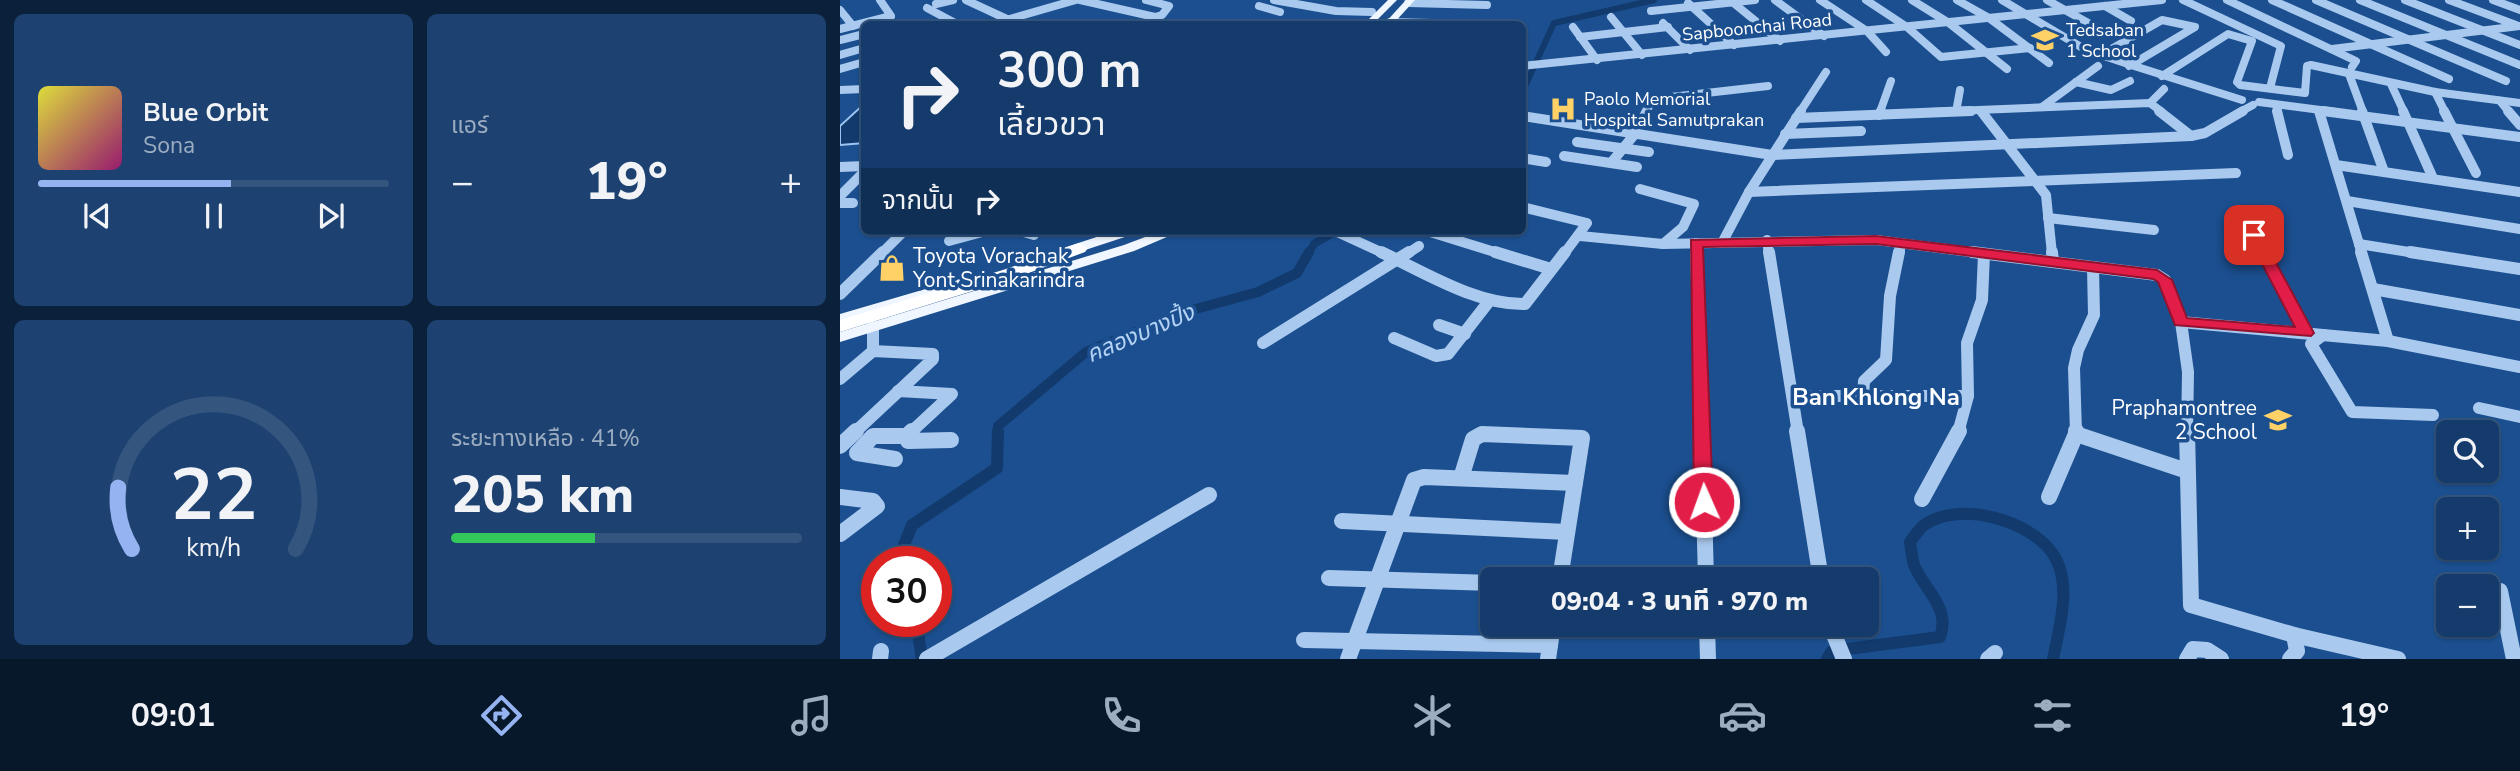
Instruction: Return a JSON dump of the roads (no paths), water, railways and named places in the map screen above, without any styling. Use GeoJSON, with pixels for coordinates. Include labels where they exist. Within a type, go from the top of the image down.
{"type":"FeatureCollection","features":[{"type":"Feature","properties":{"kind":"highway"},"geometry":{"type":"LineString","coordinates":[[840,326],[1012,273],[1079,248]]}},
{"type":"Feature","properties":{"kind":"main road"},"geometry":{"type":"LineString","coordinates":[[1364,21],[1384,0]]}},
{"type":"Feature","properties":{"kind":"main road"},"geometry":{"type":"LineString","coordinates":[[1371,21],[1393,0]]}},
{"type":"Feature","properties":{"kind":"main road"},"geometry":{"type":"LineString","coordinates":[[1389,21],[1407,1]]}},
{"type":"Feature","properties":{"kind":"main road"},"geometry":{"type":"LineString","coordinates":[[840,319],[1079,248],[1107,235]]}},
{"type":"Feature","properties":{"kind":"main road"},"geometry":{"type":"LineString","coordinates":[[840,337],[1163,235]]}},
{"type":"Feature","properties":{"kind":"street"},"geometry":{"type":"LineString","coordinates":[[872,21],[891,16],[880,0]]}},
{"type":"Feature","properties":{"kind":"street"},"geometry":{"type":"LineString","coordinates":[[936,4],[953,0]]}},
{"type":"Feature","properties":{"kind":"street"},"geometry":{"type":"LineString","coordinates":[[966,0],[1009,20]]}},
{"type":"Feature","properties":{"kind":"street"},"geometry":{"type":"LineString","coordinates":[[1001,21],[1078,0],[1155,17],[1162,16],[1167,5],[1146,0]]}},
{"type":"Feature","properties":{"kind":"street"},"geometry":{"type":"LineString","coordinates":[[1274,0],[1336,10],[1372,12]]}},
{"type":"Feature","properties":{"kind":"street"},"geometry":{"type":"LineString","coordinates":[[1686,0],[1734,46]]}},
{"type":"Feature","properties":{"kind":"street"},"geometry":{"type":"LineString","coordinates":[[1690,50],[1649,9],[1755,0]]}},
{"type":"Feature","properties":{"kind":"street"},"geometry":{"type":"LineString","coordinates":[[1775,0],[1824,36]]}},
{"type":"Feature","properties":{"kind":"street"},"geometry":{"type":"LineString","coordinates":[[1820,0],[1867,31],[1886,52]]}},
{"type":"Feature","properties":{"kind":"street"},"geometry":{"type":"LineString","coordinates":[[1866,0],[1907,27],[1944,58],[2029,48]]}},
{"type":"Feature","properties":{"kind":"street"},"geometry":{"type":"LineString","coordinates":[[1912,0],[1949,23],[2007,69]]}},
{"type":"Feature","properties":{"kind":"street"},"geometry":{"type":"LineString","coordinates":[[1957,0],[1989,18],[2049,63]]}},
{"type":"Feature","properties":{"kind":"street"},"geometry":{"type":"LineString","coordinates":[[2002,0],[2030,14],[2081,47]]}},
{"type":"Feature","properties":{"kind":"street"},"geometry":{"type":"LineString","coordinates":[[2046,0],[2066,10],[2118,45]]}},
{"type":"Feature","properties":{"kind":"street"},"geometry":{"type":"LineString","coordinates":[[2092,0],[2131,21]]}},
{"type":"Feature","properties":{"kind":"street","name":"Sapboonchai Road"},"geometry":{"type":"LineString","coordinates":[[1526,66],[2162,0]]}},
{"type":"Feature","properties":{"kind":"street"},"geometry":{"type":"LineString","coordinates":[[2183,0],[2281,46],[2270,88]]}},
{"type":"Feature","properties":{"kind":"street"},"geometry":{"type":"LineString","coordinates":[[2227,0],[2356,61],[2350,70],[2383,170]]}},
{"type":"Feature","properties":{"kind":"street"},"geometry":{"type":"LineString","coordinates":[[2272,0],[2449,79]]}},
{"type":"Feature","properties":{"kind":"street"},"geometry":{"type":"LineString","coordinates":[[2316,0],[2506,81]]}},
{"type":"Feature","properties":{"kind":"street"},"geometry":{"type":"LineString","coordinates":[[2360,0],[2520,65]]}},
{"type":"Feature","properties":{"kind":"street"},"geometry":{"type":"LineString","coordinates":[[2405,0],[2520,45]]}},
{"type":"Feature","properties":{"kind":"street"},"geometry":{"type":"LineString","coordinates":[[2449,0],[2520,26]]}},
{"type":"Feature","properties":{"kind":"street"},"geometry":{"type":"LineString","coordinates":[[2493,0],[2520,10]]}},
{"type":"Feature","properties":{"kind":"street"},"geometry":{"type":"LineString","coordinates":[[1407,1],[1487,2],[1477,20]]}},
{"type":"Feature","properties":{"kind":"street"},"geometry":{"type":"LineString","coordinates":[[1731,1],[1780,41]]}},
{"type":"Feature","properties":{"kind":"street"},"geometry":{"type":"LineString","coordinates":[[2140,1],[2153,8]]}},
{"type":"Feature","properties":{"kind":"street"},"geometry":{"type":"LineString","coordinates":[[1032,2],[1067,14]]}},
{"type":"Feature","properties":{"kind":"street"},"geometry":{"type":"LineString","coordinates":[[1433,21],[1449,2]]}},
{"type":"Feature","properties":{"kind":"street"},"geometry":{"type":"LineString","coordinates":[[1259,6],[1280,12]]}},
{"type":"Feature","properties":{"kind":"street"},"geometry":{"type":"LineString","coordinates":[[927,8],[948,21]]}},
{"type":"Feature","properties":{"kind":"street"},"geometry":{"type":"LineString","coordinates":[[840,10],[853,26]]}},
{"type":"Feature","properties":{"kind":"street"},"geometry":{"type":"LineString","coordinates":[[2164,13],[2175,19]]}},
{"type":"Feature","properties":{"kind":"street"},"geometry":{"type":"LineString","coordinates":[[1611,17],[1642,55]]}},
{"type":"Feature","properties":{"kind":"street"},"geometry":{"type":"LineString","coordinates":[[2129,66],[2195,27],[2162,20],[2101,57],[2129,66],[2162,76],[2250,102],[2520,137]]}},
{"type":"Feature","properties":{"kind":"street"},"geometry":{"type":"LineString","coordinates":[[840,29],[861,24]]}},
{"type":"Feature","properties":{"kind":"street"},"geometry":{"type":"LineString","coordinates":[[2246,31],[2283,26]]}},
{"type":"Feature","properties":{"kind":"street"},"geometry":{"type":"LineString","coordinates":[[2332,49],[2520,26]]}},
{"type":"Feature","properties":{"kind":"street"},"geometry":{"type":"LineString","coordinates":[[1573,27],[1597,60]]}},
{"type":"Feature","properties":{"kind":"street"},"geometry":{"type":"LineString","coordinates":[[1580,37],[1668,27]]}},
{"type":"Feature","properties":{"kind":"street"},"geometry":{"type":"LineString","coordinates":[[2162,76],[2228,34],[2252,41],[2237,83],[2305,93],[2308,65],[2350,70],[2391,84],[2435,92],[2520,103]]}},
{"type":"Feature","properties":{"kind":"street"},"geometry":{"type":"LineString","coordinates":[[840,40],[861,35]]}},
{"type":"Feature","properties":{"kind":"street"},"geometry":{"type":"LineString","coordinates":[[840,55],[861,49]]}},
{"type":"Feature","properties":{"kind":"street"},"geometry":{"type":"LineString","coordinates":[[840,69],[861,63]]}},
{"type":"Feature","properties":{"kind":"street"},"geometry":{"type":"LineString","coordinates":[[2042,107],[2098,66]]}},
{"type":"Feature","properties":{"kind":"street"},"geometry":{"type":"LineString","coordinates":[[1722,243],[1749,192],[1826,72]]}},
{"type":"Feature","properties":{"kind":"street"},"geometry":{"type":"LineString","coordinates":[[1879,115],[1891,81]]}},
{"type":"Feature","properties":{"kind":"street"},"geometry":{"type":"LineString","coordinates":[[2076,82],[2111,90],[2130,81]]}},
{"type":"Feature","properties":{"kind":"street"},"geometry":{"type":"LineString","coordinates":[[2391,84],[2432,176]]}},
{"type":"Feature","properties":{"kind":"street"},"geometry":{"type":"LineString","coordinates":[[1611,163],[1634,135],[1653,99],[1768,86]]}},
{"type":"Feature","properties":{"kind":"street"},"geometry":{"type":"LineString","coordinates":[[1526,117],[1772,155],[2191,136],[2205,133],[2233,114],[2250,102],[2260,88]]}},
{"type":"Feature","properties":{"kind":"street"},"geometry":{"type":"LineString","coordinates":[[840,90],[861,89]]}},
{"type":"Feature","properties":{"kind":"street"},"geometry":{"type":"LineString","coordinates":[[2150,103],[2164,89]]}},
{"type":"Feature","properties":{"kind":"street"},"geometry":{"type":"LineString","coordinates":[[1956,112],[1960,90]]}},
{"type":"Feature","properties":{"kind":"street"},"geometry":{"type":"LineString","coordinates":[[2435,92],[2476,173]]}},
{"type":"Feature","properties":{"kind":"street"},"geometry":{"type":"LineString","coordinates":[[2500,101],[2520,125]]}},
{"type":"Feature","properties":{"kind":"street"},"geometry":{"type":"LineString","coordinates":[[1796,118],[2150,103],[2191,136]]}},
{"type":"Feature","properties":{"kind":"street"},"geometry":{"type":"LineString","coordinates":[[2276,105],[2288,155]]}},
{"type":"Feature","properties":{"kind":"street"},"geometry":{"type":"LineString","coordinates":[[2319,110],[2388,341]]}},
{"type":"Feature","properties":{"kind":"street"},"geometry":{"type":"LineString","coordinates":[[1981,111],[2036,180],[2048,200],[2053,262]]}},
{"type":"Feature","properties":{"kind":"street"},"geometry":{"type":"LineString","coordinates":[[1785,134],[1861,131]]}},
{"type":"Feature","properties":{"kind":"street"},"geometry":{"type":"LineString","coordinates":[[1577,142],[1648,152]]}},
{"type":"Feature","properties":{"kind":"street"},"geometry":{"type":"LineString","coordinates":[[1564,156],[1637,167]]}},
{"type":"Feature","properties":{"kind":"street"},"geometry":{"type":"LineString","coordinates":[[1526,159],[1546,162]]}},
{"type":"Feature","properties":{"kind":"street"},"geometry":{"type":"LineString","coordinates":[[2336,165],[2520,192]]}},
{"type":"Feature","properties":{"kind":"street"},"geometry":{"type":"LineString","coordinates":[[840,167],[861,166]]}},
{"type":"Feature","properties":{"kind":"street"},"geometry":{"type":"LineString","coordinates":[[1749,192],[2236,173]]}},
{"type":"Feature","properties":{"kind":"street"},"geometry":{"type":"LineString","coordinates":[[840,196],[861,175]]}},
{"type":"Feature","properties":{"kind":"street"},"geometry":{"type":"LineString","coordinates":[[852,184],[861,183]]}},
{"type":"Feature","properties":{"kind":"street"},"geometry":{"type":"LineString","coordinates":[[1640,189],[1694,204],[1683,227],[1663,244]]}},
{"type":"Feature","properties":{"kind":"street"},"geometry":{"type":"LineString","coordinates":[[2347,201],[2520,229]]}},
{"type":"Feature","properties":{"kind":"street"},"geometry":{"type":"LineString","coordinates":[[840,203],[853,203]]}},
{"type":"Feature","properties":{"kind":"street"},"geometry":{"type":"LineString","coordinates":[[1346,235],[1490,300],[1522,305],[1580,236],[1587,223],[1584,220],[1526,208]]}},
{"type":"Feature","properties":{"kind":"street"},"geometry":{"type":"LineString","coordinates":[[2048,218],[2154,230]]}},
{"type":"Feature","properties":{"kind":"street"},"geometry":{"type":"LineString","coordinates":[[2247,223],[2306,333]]}},
{"type":"Feature","properties":{"kind":"street"},"geometry":{"type":"LineString","coordinates":[[840,294],[900,235]]}},
{"type":"Feature","properties":{"kind":"street"},"geometry":{"type":"LineString","coordinates":[[949,241],[971,235]]}},
{"type":"Feature","properties":{"kind":"street"},"geometry":{"type":"LineString","coordinates":[[1440,235],[1551,270]]}},
{"type":"Feature","properties":{"kind":"street"},"geometry":{"type":"LineString","coordinates":[[1580,236],[1663,244],[1857,239],[2161,276],[2181,322],[2188,372],[2187,471],[2191,605],[2294,635],[2398,659]]}},
{"type":"Feature","properties":{"kind":"street"},"geometry":{"type":"LineString","coordinates":[[1767,240],[1819,567]]}},
{"type":"Feature","properties":{"kind":"street"},"geometry":{"type":"LineString","coordinates":[[1696,243],[1706,567]]}},
{"type":"Feature","properties":{"kind":"street"},"geometry":{"type":"LineString","coordinates":[[1863,396],[1864,381],[1885,360],[1892,286],[1901,243]]}},
{"type":"Feature","properties":{"kind":"street"},"geometry":{"type":"LineString","coordinates":[[2359,244],[2520,269]]}},
{"type":"Feature","properties":{"kind":"street"},"geometry":{"type":"LineString","coordinates":[[1263,343],[1419,246]]}},
{"type":"Feature","properties":{"kind":"street"},"geometry":{"type":"LineString","coordinates":[[1922,499],[1954,443],[1966,412],[1966,343],[1982,300],[1984,254]]}},
{"type":"Feature","properties":{"kind":"street"},"geometry":{"type":"LineString","coordinates":[[2049,497],[2076,434],[2075,358],[2094,315],[2093,268]]}},
{"type":"Feature","properties":{"kind":"street"},"geometry":{"type":"LineString","coordinates":[[2373,289],[2520,315]]}},
{"type":"Feature","properties":{"kind":"street"},"geometry":{"type":"LineString","coordinates":[[1394,338],[1436,356],[1442,356],[1452,351],[1490,300]]}},
{"type":"Feature","properties":{"kind":"street"},"geometry":{"type":"LineString","coordinates":[[2181,322],[2388,341],[2520,366]]}},
{"type":"Feature","properties":{"kind":"street"},"geometry":{"type":"LineString","coordinates":[[1439,325],[1465,334]]}},
{"type":"Feature","properties":{"kind":"street"},"geometry":{"type":"LineString","coordinates":[[873,327],[873,351]]}},
{"type":"Feature","properties":{"kind":"street"},"geometry":{"type":"LineString","coordinates":[[2323,335],[2311,344],[2350,410],[2357,413],[2433,415]]}},
{"type":"Feature","properties":{"kind":"street"},"geometry":{"type":"LineString","coordinates":[[840,379],[873,351],[933,354],[840,446]]}},
{"type":"Feature","properties":{"kind":"street"},"geometry":{"type":"LineString","coordinates":[[895,459],[857,453],[873,436],[907,436],[952,394],[898,391]]}},
{"type":"Feature","properties":{"kind":"street"},"geometry":{"type":"LineString","coordinates":[[1793,396],[1968,396]]}},
{"type":"Feature","properties":{"kind":"street"},"geometry":{"type":"LineString","coordinates":[[2479,408],[2520,416]]}},
{"type":"Feature","properties":{"kind":"street"},"geometry":{"type":"LineString","coordinates":[[1461,478],[1472,439],[1482,433],[1578,435],[1583,440],[1562,567]]}},
{"type":"Feature","properties":{"kind":"street"},"geometry":{"type":"LineString","coordinates":[[2076,434],[2187,471]]}},
{"type":"Feature","properties":{"kind":"street"},"geometry":{"type":"LineString","coordinates":[[907,436],[908,441],[916,443],[951,440]]}},
{"type":"Feature","properties":{"kind":"street"},"geometry":{"type":"LineString","coordinates":[[1348,659],[1414,480],[1424,477],[1575,483]]}},
{"type":"Feature","properties":{"kind":"street"},"geometry":{"type":"LineString","coordinates":[[927,659],[1209,495]]}},
{"type":"Feature","properties":{"kind":"street"},"geometry":{"type":"LineString","coordinates":[[840,497],[873,501],[877,506],[840,534]]}},
{"type":"Feature","properties":{"kind":"street"},"geometry":{"type":"LineString","coordinates":[[1342,521],[1395,526],[1567,532]]}},
{"type":"Feature","properties":{"kind":"street"},"geometry":{"type":"LineString","coordinates":[[1329,578],[1480,583]]}},
{"type":"Feature","properties":{"kind":"street"},"geometry":{"type":"LineString","coordinates":[[2500,591],[2514,659]]}},
{"type":"Feature","properties":{"kind":"street"},"geometry":{"type":"LineString","coordinates":[[2290,659],[2297,651],[2294,635]]}},
{"type":"Feature","properties":{"kind":"street"},"geometry":{"type":"LineString","coordinates":[[1707,637],[1708,659]]}},
{"type":"Feature","properties":{"kind":"street"},"geometry":{"type":"LineString","coordinates":[[1835,637],[1844,659]]}},
{"type":"Feature","properties":{"kind":"street"},"geometry":{"type":"LineString","coordinates":[[1304,640],[1355,639],[1549,652]]}},
{"type":"Feature","properties":{"kind":"street"},"geometry":{"type":"LineString","coordinates":[[2187,659],[2193,649],[2200,648],[2221,659]]}},
{"type":"Feature","properties":{"kind":"water"},"geometry":{"type":"Polygon","coordinates":[[[861,107],[861,143],[840,145],[840,126],[861,107]]]}},
{"type":"Feature","properties":{"kind":"waterway","name":"คลองบางปิ้ง"},"geometry":{"type":"LineString","coordinates":[[1526,84],[1554,23],[1654,0]]}},
{"type":"Feature","properties":{"kind":"waterway","name":"คลองบางปิ้ง"},"geometry":{"type":"LineString","coordinates":[[1308,254],[1314,244],[1329,235]]}},
{"type":"Feature","properties":{"kind":"waterway","name":"คลองบางปิ้ง"},"geometry":{"type":"LineString","coordinates":[[998,431],[998,426],[1086,352],[1192,310],[1258,292],[1297,273],[1309,252]]}},
{"type":"Feature","properties":{"kind":"waterway","name":"คลองบางปิ้ง"},"geometry":{"type":"LineString","coordinates":[[904,546],[912,525],[997,468],[998,431]]}},
{"type":"Feature","properties":{"kind":"waterway"},"geometry":{"type":"LineString","coordinates":[[1827,659],[1832,651],[1940,637],[1942,617],[1935,599],[1914,565],[1910,542],[1924,525],[1956,514],[1993,517],[2011,523],[2042,542],[2053,554],[2059,566],[2063,592],[2061,620],[2053,659]]}},
{"type":"Feature","properties":{"kind":"waterway","name":"คลองบางปิ้ง"},"geometry":{"type":"LineString","coordinates":[[919,637],[922,659]]}},
{"type":"Feature","properties":{"kind":"place","name":"Tedsaban 1 School"},"geometry":{"type":"Point","coordinates":[2045,40]}},
{"type":"Feature","properties":{"kind":"place","name":"Paolo Memorial Hospital Samutprakan"},"geometry":{"type":"Point","coordinates":[1563,109]}},
{"type":"Feature","properties":{"kind":"place","name":"Toyota Vorachak Yont Srinakarindra"},"geometry":{"type":"Point","coordinates":[892,268]}},
{"type":"Feature","properties":{"kind":"place","name":"Praphamontree 2 School"},"geometry":{"type":"Point","coordinates":[2278,420]}},
{"type":"Feature","properties":{"kind":"district","name":"Ban Khlong Na"},"geometry":{"type":"Point","coordinates":[1876,397]}}]}
